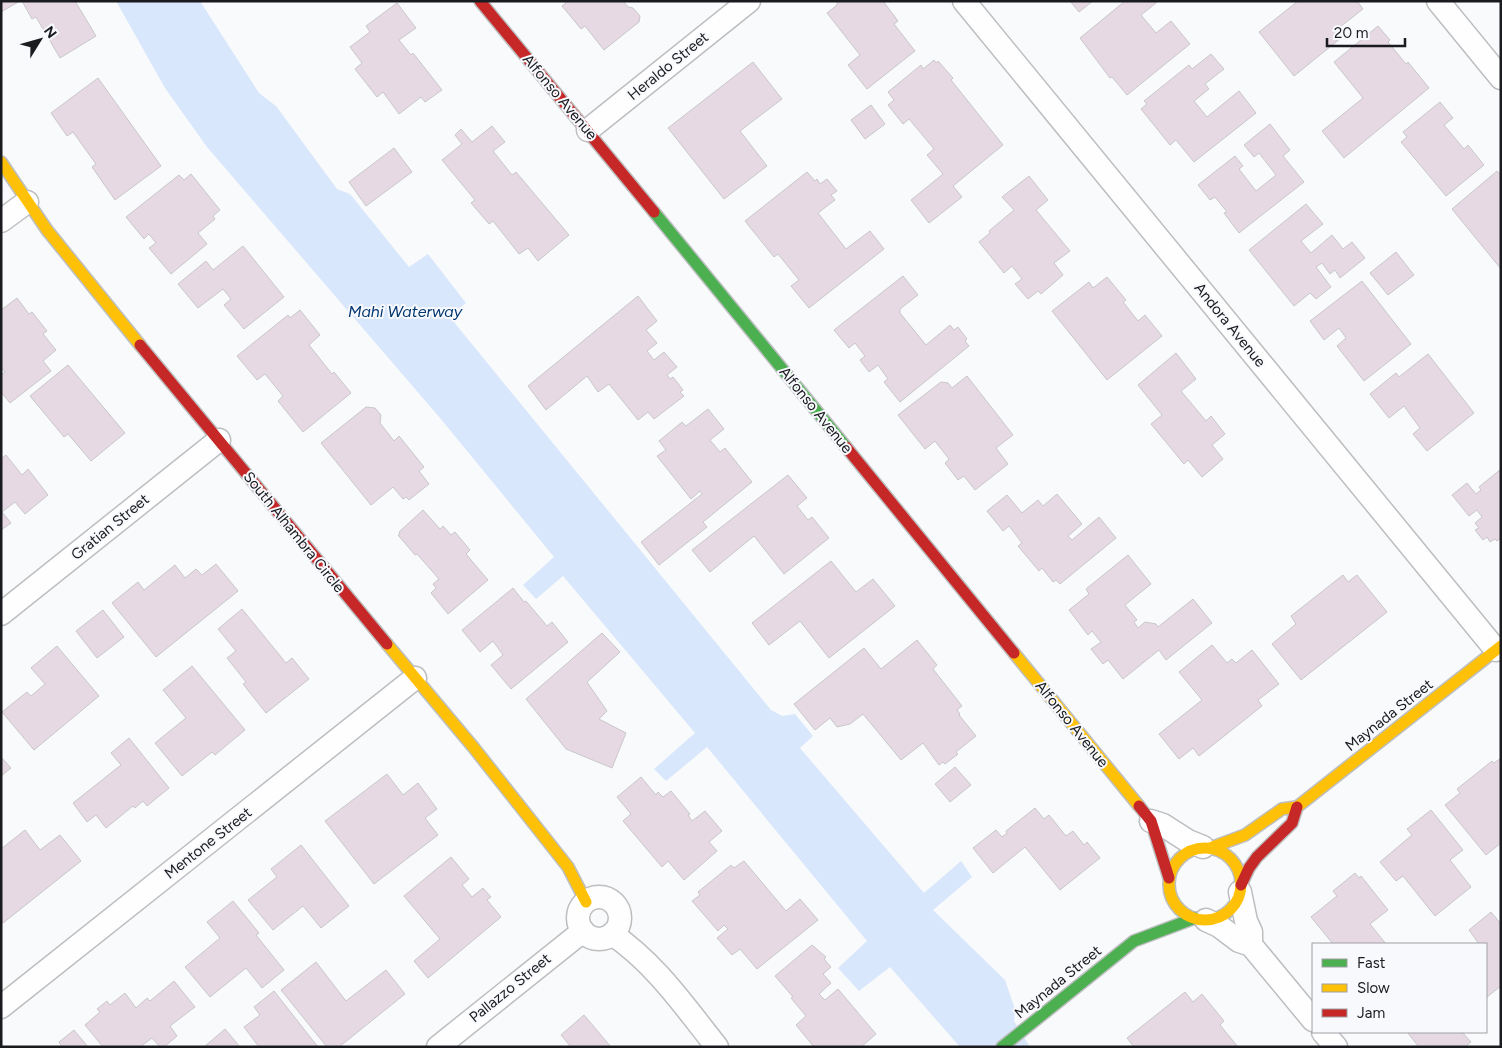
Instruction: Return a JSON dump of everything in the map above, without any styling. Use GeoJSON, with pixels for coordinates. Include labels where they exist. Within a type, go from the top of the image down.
{"type":"FeatureCollection","features":[{"type":"Feature","properties":{"kind":"street","name":"Alfonso Avenue"},"geometry":{"type":"LineString","coordinates":[[480,1],[588,130],[1151,821],[1154,834],[1166,862],[1169,883]]}},
{"type":"Feature","properties":{"kind":"street","name":"Heraldo Street"},"geometry":{"type":"LineString","coordinates":[[588,130],[749,1]]}},
{"type":"Feature","properties":{"kind":"street","name":"Andora Avenue"},"geometry":{"type":"LineString","coordinates":[[964,1],[1498,648]]}},
{"type":"Feature","properties":{"kind":"street"},"geometry":{"type":"LineString","coordinates":[[1438,1],[1501,78]]}},
{"type":"Feature","properties":{"kind":"street","name":"South Alhambra Circle"},"geometry":{"type":"LineString","coordinates":[[1,162],[27,202],[82,274],[474,748],[568,867],[586,902]]}},
{"type":"Feature","properties":{"kind":"street"},"geometry":{"type":"LineString","coordinates":[[1,221],[27,202]]}},
{"type":"Feature","properties":{"kind":"street","name":"Gratian Street"},"geometry":{"type":"LineString","coordinates":[[1,614],[219,440]]}},
{"type":"Feature","properties":{"kind":"street","name":"Maynada Street"},"geometry":{"type":"LineString","coordinates":[[1207,848],[1245,835],[1282,809],[1297,807],[1498,648]]}},
{"type":"Feature","properties":{"kind":"street","name":"Mentone Street"},"geometry":{"type":"LineString","coordinates":[[1,1007],[415,678]]}},
{"type":"Feature","properties":{"kind":"street","name":"Maynada Street"},"geometry":{"type":"LineString","coordinates":[[1241,888],[1249,868],[1257,856],[1292,823],[1297,807]]}},
{"type":"Feature","properties":{"kind":"street","name":"Alfonso Avenue"},"geometry":{"type":"LineString","coordinates":[[1151,821],[1163,825],[1188,841],[1207,848]]}},
{"type":"Feature","properties":{"kind":"street"},"geometry":{"type":"LineString","coordinates":[[1160,901],[1169,883],[1172,866],[1180,856],[1191,850],[1207,848],[1226,855],[1235,863],[1240,873],[1246,921],[1251,932],[1252,945]]}},
{"type":"Feature","properties":{"kind":"street"},"geometry":{"type":"LineString","coordinates":[[1169,883],[1173,902],[1181,911],[1219,926],[1239,941],[1252,945],[1312,1019]]}},
{"type":"Feature","properties":{"kind":"street"},"geometry":{"type":"LineString","coordinates":[[1200,919],[1214,919],[1224,915],[1233,907],[1241,888]]}},
{"type":"Feature","properties":{"kind":"street"},"geometry":{"type":"LineString","coordinates":[[598,897],[611,901],[615,905],[620,917],[616,930],[608,937],[591,937],[583,931],[578,919],[579,912],[586,902],[598,897]]}},
{"type":"Feature","properties":{"kind":"street","name":"Maynada Street"},"geometry":{"type":"LineString","coordinates":[[1002,1047],[1134,941],[1147,938],[1164,928],[1200,919]]}},
{"type":"Feature","properties":{"kind":"street","name":"Maynada Street"},"geometry":{"type":"LineString","coordinates":[[1134,941],[1140,926]]}},
{"type":"Feature","properties":{"kind":"street","name":"Pallazzo Street"},"geometry":{"type":"LineString","coordinates":[[438,1047],[583,931]]}},
{"type":"Feature","properties":{"kind":"street"},"geometry":{"type":"LineString","coordinates":[[612,934],[631,948],[655,971],[717,1047]]}},
{"type":"Feature","properties":{"kind":"street"},"geometry":{"type":"LineString","coordinates":[[1324,1033],[1336,1047]]}},
{"type":"Feature","properties":{"kind":"water","name":"Mahi Waterway"},"geometry":{"type":"Polygon","coordinates":[[[116,1],[200,1],[259,93],[276,106],[337,189],[350,194],[409,267],[428,254],[466,303],[449,316],[771,710],[782,716],[795,714],[813,736],[800,748],[924,893],[961,861],[972,877],[933,910],[1005,980],[1015,1009],[1014,1021],[1030,1047],[960,1047],[890,967],[859,991],[838,968],[867,941],[707,747],[666,781],[654,769],[695,733],[563,576],[536,599],[523,585],[554,557],[440,418],[207,147],[165,88],[116,1]]]}},
{"type":"Feature","properties":{"kind":"building"},"geometry":{"type":"Polygon","coordinates":[[[1,1],[20,1],[1,12],[1,1]]]}},
{"type":"Feature","properties":{"kind":"building"},"geometry":{"type":"Polygon","coordinates":[[[22,1],[75,1],[96,36],[60,58],[36,17],[32,19],[22,1]]]}},
{"type":"Feature","properties":{"kind":"building"},"geometry":{"type":"Polygon","coordinates":[[[564,1],[623,1],[640,16],[639,22],[604,50],[585,26],[581,29],[562,6],[566,3],[564,1]]]}},
{"type":"Feature","properties":{"kind":"building"},"geometry":{"type":"Polygon","coordinates":[[[837,1],[883,1],[898,21],[894,24],[915,51],[867,89],[848,65],[860,55],[827,13],[837,5],[837,1]]]}},
{"type":"Feature","properties":{"kind":"building"},"geometry":{"type":"Polygon","coordinates":[[[1070,1],[1093,1],[1079,12],[1070,1]]]}},
{"type":"Feature","properties":{"kind":"building"},"geometry":{"type":"Polygon","coordinates":[[[1125,1],[1155,1],[1156,3],[1141,15],[1156,33],[1171,21],[1190,44],[1127,95],[1112,77],[1110,78],[1080,38],[1125,1]]]}},
{"type":"Feature","properties":{"kind":"building"},"geometry":{"type":"Polygon","coordinates":[[[1298,1],[1357,1],[1363,9],[1335,31],[1341,38],[1294,76],[1259,32],[1298,1]]]}},
{"type":"Feature","properties":{"kind":"building"},"geometry":{"type":"Polygon","coordinates":[[[397,3],[416,28],[399,40],[411,55],[413,53],[442,90],[425,102],[421,97],[399,114],[383,92],[377,97],[355,69],[362,63],[350,47],[370,32],[366,26],[397,3]]]}},
{"type":"Feature","properties":{"kind":"building"},"geometry":{"type":"Polygon","coordinates":[[[1378,26],[1406,64],[1408,62],[1429,88],[1344,158],[1322,131],[1363,98],[1334,62],[1378,26]]]}},
{"type":"Feature","properties":{"kind":"building"},"geometry":{"type":"Polygon","coordinates":[[[1211,54],[1224,69],[1205,84],[1209,89],[1194,101],[1207,117],[1239,91],[1256,113],[1194,162],[1176,140],[1170,145],[1141,109],[1147,104],[1144,101],[1189,65],[1192,69],[1211,54]]]}},
{"type":"Feature","properties":{"kind":"building"},"geometry":{"type":"Polygon","coordinates":[[[934,60],[936,63],[938,61],[953,78],[951,80],[1003,145],[953,186],[962,197],[929,223],[911,200],[943,174],[927,155],[934,149],[909,119],[903,124],[888,105],[894,100],[888,92],[921,65],[923,69],[934,60]]]}},
{"type":"Feature","properties":{"kind":"building"},"geometry":{"type":"Polygon","coordinates":[[[753,62],[782,99],[740,131],[767,166],[724,199],[668,128],[753,62]]]}},
{"type":"Feature","properties":{"kind":"building"},"geometry":{"type":"Polygon","coordinates":[[[98,78],[161,166],[115,200],[92,167],[96,164],[73,132],[67,136],[51,113],[98,78]]]}},
{"type":"Feature","properties":{"kind":"building"},"geometry":{"type":"Polygon","coordinates":[[[1440,102],[1453,118],[1444,125],[1464,149],[1468,145],[1484,165],[1446,196],[1401,142],[1407,137],[1403,132],[1440,102]]]}},
{"type":"Feature","properties":{"kind":"building"},"geometry":{"type":"Polygon","coordinates":[[[871,105],[885,124],[865,139],[851,120],[871,105]]]}},
{"type":"Feature","properties":{"kind":"building"},"geometry":{"type":"Polygon","coordinates":[[[1270,124],[1290,150],[1283,156],[1304,182],[1239,233],[1224,213],[1227,212],[1215,197],[1210,200],[1198,185],[1235,156],[1243,166],[1239,169],[1256,191],[1276,175],[1259,153],[1254,157],[1244,145],[1270,124]]]}},
{"type":"Feature","properties":{"kind":"building"},"geometry":{"type":"Polygon","coordinates":[[[492,126],[505,142],[493,151],[512,175],[516,172],[569,235],[538,261],[528,248],[519,254],[493,221],[489,224],[471,203],[475,200],[442,160],[462,144],[455,135],[461,129],[472,142],[492,126]]]}},
{"type":"Feature","properties":{"kind":"building"},"geometry":{"type":"Polygon","coordinates":[[[394,148],[412,172],[366,206],[349,182],[394,148]]]}},
{"type":"Feature","properties":{"kind":"building"},"geometry":{"type":"Polygon","coordinates":[[[1497,171],[1501,175],[1501,269],[1452,209],[1497,171]]]}},
{"type":"Feature","properties":{"kind":"building"},"geometry":{"type":"Polygon","coordinates":[[[807,172],[815,181],[817,179],[820,184],[827,179],[837,191],[831,195],[835,200],[818,213],[846,249],[870,231],[884,249],[809,308],[791,286],[799,280],[778,254],[774,257],[745,221],[807,172]]]}},
{"type":"Feature","properties":{"kind":"building"},"geometry":{"type":"Polygon","coordinates":[[[191,174],[220,210],[213,216],[215,219],[198,233],[207,244],[171,274],[149,248],[156,243],[149,234],[144,239],[126,217],[179,175],[184,180],[191,174]]]}},
{"type":"Feature","properties":{"kind":"building"},"geometry":{"type":"Polygon","coordinates":[[[1029,176],[1048,200],[1036,210],[1070,251],[1054,263],[1063,275],[1041,294],[1038,291],[1028,299],[1015,284],[1022,279],[1012,266],[1004,273],[979,242],[1014,210],[1002,197],[1029,176]]]}},
{"type":"Feature","properties":{"kind":"building"},"geometry":{"type":"Polygon","coordinates":[[[1306,204],[1323,224],[1301,241],[1311,253],[1332,235],[1343,249],[1352,242],[1365,258],[1340,278],[1335,270],[1330,274],[1322,263],[1316,267],[1331,287],[1316,299],[1310,293],[1294,306],[1249,250],[1306,204]]]}},
{"type":"Feature","properties":{"kind":"building"},"geometry":{"type":"Polygon","coordinates":[[[243,246],[284,297],[244,329],[224,305],[231,299],[223,289],[198,308],[178,284],[206,261],[213,270],[243,246]]]}},
{"type":"Feature","properties":{"kind":"building"},"geometry":{"type":"Polygon","coordinates":[[[1396,252],[1414,275],[1388,295],[1370,273],[1396,252]]]}},
{"type":"Feature","properties":{"kind":"building"},"geometry":{"type":"Polygon","coordinates":[[[903,276],[918,295],[900,309],[900,313],[926,345],[950,325],[954,330],[958,327],[967,339],[965,341],[969,346],[900,402],[884,382],[888,379],[878,365],[869,372],[860,360],[865,356],[855,343],[849,348],[834,330],[903,276]]]}},
{"type":"Feature","properties":{"kind":"building"},"geometry":{"type":"Polygon","coordinates":[[[1107,277],[1126,300],[1123,302],[1138,321],[1145,315],[1162,336],[1107,380],[1052,311],[1089,282],[1093,288],[1107,277]]]}},
{"type":"Feature","properties":{"kind":"building"},"geometry":{"type":"Polygon","coordinates":[[[1362,281],[1411,344],[1364,381],[1337,346],[1346,338],[1339,328],[1324,340],[1310,321],[1362,281]]]}},
{"type":"Feature","properties":{"kind":"building"},"geometry":{"type":"Polygon","coordinates":[[[638,296],[657,321],[646,330],[657,343],[647,351],[654,360],[664,352],[677,367],[667,375],[670,379],[673,377],[683,390],[680,392],[684,396],[654,419],[648,412],[638,420],[609,384],[598,392],[587,376],[546,410],[528,386],[638,296]]]}},
{"type":"Feature","properties":{"kind":"building"},"geometry":{"type":"Polygon","coordinates":[[[17,298],[29,314],[32,312],[47,331],[43,334],[56,350],[43,361],[51,371],[10,403],[1,392],[1,375],[5,372],[1,367],[1,310],[17,298]]]}},
{"type":"Feature","properties":{"kind":"building"},"geometry":{"type":"Polygon","coordinates":[[[300,310],[320,335],[309,345],[332,374],[334,372],[351,393],[303,432],[278,401],[283,396],[265,374],[257,380],[237,356],[288,315],[290,318],[300,310]]]}},
{"type":"Feature","properties":{"kind":"building"},"geometry":{"type":"Polygon","coordinates":[[[1176,353],[1196,379],[1181,391],[1206,421],[1211,416],[1225,434],[1212,445],[1223,459],[1202,477],[1188,460],[1184,464],[1151,424],[1162,415],[1138,385],[1176,353]]]}},
{"type":"Feature","properties":{"kind":"building"},"geometry":{"type":"Polygon","coordinates":[[[1428,354],[1474,413],[1427,451],[1413,434],[1420,428],[1404,406],[1389,418],[1370,394],[1396,373],[1399,377],[1428,354]]]}},
{"type":"Feature","properties":{"kind":"building"},"geometry":{"type":"Polygon","coordinates":[[[68,365],[125,433],[91,461],[68,434],[64,437],[30,396],[68,365]]]}},
{"type":"Feature","properties":{"kind":"building"},"geometry":{"type":"Polygon","coordinates":[[[967,376],[1013,435],[996,448],[1008,464],[975,490],[964,476],[958,480],[945,463],[949,459],[935,441],[925,449],[898,415],[941,382],[948,383],[952,388],[967,376]]]}},
{"type":"Feature","properties":{"kind":"building"},"geometry":{"type":"Polygon","coordinates":[[[366,407],[375,408],[381,415],[380,423],[394,441],[399,436],[424,467],[419,471],[429,484],[409,500],[406,497],[403,499],[393,487],[371,505],[321,443],[366,407]]]}},
{"type":"Feature","properties":{"kind":"building"},"geometry":{"type":"Polygon","coordinates":[[[708,409],[724,429],[710,440],[720,452],[725,448],[752,482],[703,522],[707,527],[659,565],[641,542],[702,494],[700,491],[691,499],[657,456],[666,450],[659,441],[682,422],[686,426],[708,409]]]}},
{"type":"Feature","properties":{"kind":"building"},"geometry":{"type":"Polygon","coordinates":[[[6,455],[22,475],[28,469],[48,495],[25,514],[15,502],[2,512],[11,523],[1,530],[1,459],[6,455]]]}},
{"type":"Feature","properties":{"kind":"building"},"geometry":{"type":"Polygon","coordinates":[[[1501,469],[1501,538],[1490,542],[1487,537],[1483,540],[1475,530],[1479,528],[1475,523],[1482,517],[1477,510],[1469,516],[1452,495],[1467,483],[1476,494],[1481,490],[1479,487],[1501,469]]]}},
{"type":"Feature","properties":{"kind":"building"},"geometry":{"type":"Polygon","coordinates":[[[788,475],[807,498],[797,506],[808,520],[812,517],[829,538],[784,574],[754,536],[710,572],[692,550],[788,475]]]}},
{"type":"Feature","properties":{"kind":"building"},"geometry":{"type":"Polygon","coordinates":[[[1057,494],[1082,524],[1068,536],[1072,540],[1099,517],[1116,538],[1060,584],[1056,580],[1053,582],[1042,568],[1039,571],[1018,546],[1022,543],[1009,526],[1003,531],[987,511],[1007,495],[1022,513],[1038,500],[1043,506],[1057,494]]]}},
{"type":"Feature","properties":{"kind":"building"},"geometry":{"type":"Polygon","coordinates":[[[423,510],[440,529],[443,526],[451,535],[455,532],[470,550],[466,554],[488,580],[448,614],[431,593],[436,588],[433,584],[439,579],[398,535],[423,510]]]}},
{"type":"Feature","properties":{"kind":"building"},"geometry":{"type":"Polygon","coordinates":[[[1128,555],[1151,584],[1125,605],[1137,620],[1134,622],[1138,628],[1145,622],[1156,624],[1158,627],[1193,599],[1212,623],[1166,660],[1159,650],[1123,679],[1108,660],[1103,664],[1091,649],[1101,642],[1092,631],[1088,635],[1069,610],[1089,594],[1086,589],[1128,555]]]}},
{"type":"Feature","properties":{"kind":"building"},"geometry":{"type":"Polygon","coordinates":[[[831,561],[856,592],[873,579],[895,606],[829,658],[800,621],[769,645],[752,623],[831,561]]]}},
{"type":"Feature","properties":{"kind":"building"},"geometry":{"type":"Polygon","coordinates":[[[216,564],[238,591],[156,657],[112,603],[138,582],[144,590],[175,565],[185,578],[196,569],[202,575],[216,564]]]}},
{"type":"Feature","properties":{"kind":"building"},"geometry":{"type":"Polygon","coordinates":[[[1343,575],[1348,582],[1357,575],[1387,612],[1301,680],[1272,644],[1296,624],[1291,616],[1343,575]]]}},
{"type":"Feature","properties":{"kind":"building"},"geometry":{"type":"Polygon","coordinates":[[[513,588],[547,626],[552,622],[568,642],[511,689],[491,665],[503,655],[493,641],[480,652],[462,630],[513,588]]]}},
{"type":"Feature","properties":{"kind":"building"},"geometry":{"type":"Polygon","coordinates":[[[242,609],[286,663],[292,658],[309,679],[266,713],[243,684],[246,682],[227,658],[236,651],[218,629],[242,609]]]}},
{"type":"Feature","properties":{"kind":"building"},"geometry":{"type":"Polygon","coordinates":[[[103,610],[124,637],[97,658],[76,631],[103,610]]]}},
{"type":"Feature","properties":{"kind":"building"},"geometry":{"type":"Polygon","coordinates":[[[602,633],[620,652],[587,682],[607,711],[599,719],[626,733],[612,768],[566,749],[526,699],[602,633]]]}},
{"type":"Feature","properties":{"kind":"building"},"geometry":{"type":"Polygon","coordinates":[[[917,640],[937,665],[933,669],[962,706],[957,710],[959,715],[976,736],[956,752],[958,754],[945,764],[943,762],[939,765],[923,743],[901,760],[863,714],[850,724],[837,727],[830,718],[815,730],[794,704],[864,648],[881,669],[917,640]]]}},
{"type":"Feature","properties":{"kind":"building"},"geometry":{"type":"Polygon","coordinates":[[[1212,645],[1227,663],[1232,659],[1236,663],[1252,650],[1279,684],[1258,700],[1262,706],[1199,756],[1193,748],[1179,759],[1159,734],[1202,700],[1179,672],[1212,645]]]}},
{"type":"Feature","properties":{"kind":"building"},"geometry":{"type":"Polygon","coordinates":[[[57,646],[99,696],[34,750],[2,712],[27,692],[31,696],[45,684],[31,668],[57,646]]]}},
{"type":"Feature","properties":{"kind":"building"},"geometry":{"type":"Polygon","coordinates":[[[192,666],[245,730],[215,755],[212,752],[182,776],[155,743],[186,718],[163,690],[192,666]]]}},
{"type":"Feature","properties":{"kind":"building"},"geometry":{"type":"Polygon","coordinates":[[[129,738],[169,788],[147,806],[143,801],[135,808],[133,806],[106,828],[96,815],[87,822],[73,803],[121,765],[111,753],[129,738]]]}},
{"type":"Feature","properties":{"kind":"building"},"geometry":{"type":"Polygon","coordinates":[[[1,757],[11,768],[1,776],[1,757]]]}},
{"type":"Feature","properties":{"kind":"building"},"geometry":{"type":"Polygon","coordinates":[[[1501,758],[1501,843],[1486,855],[1445,805],[1460,793],[1457,789],[1492,761],[1494,763],[1501,758]]]}},
{"type":"Feature","properties":{"kind":"building"},"geometry":{"type":"Polygon","coordinates":[[[955,767],[971,785],[950,802],[935,784],[955,767]]]}},
{"type":"Feature","properties":{"kind":"building"},"geometry":{"type":"Polygon","coordinates":[[[387,774],[403,795],[418,783],[437,809],[425,818],[438,835],[374,884],[325,821],[387,774]]]}},
{"type":"Feature","properties":{"kind":"building"},"geometry":{"type":"Polygon","coordinates":[[[641,777],[656,795],[658,792],[663,797],[671,791],[690,814],[688,815],[692,821],[705,811],[722,831],[709,842],[717,851],[684,880],[668,861],[662,867],[623,821],[631,814],[617,797],[641,777]]]}},
{"type":"Feature","properties":{"kind":"building"},"geometry":{"type":"Polygon","coordinates":[[[1035,808],[1044,819],[1049,815],[1066,836],[1073,831],[1084,845],[1087,842],[1100,858],[1060,890],[1025,847],[993,873],[973,848],[996,830],[1002,837],[1007,833],[1006,831],[1035,808]]]}},
{"type":"Feature","properties":{"kind":"building"},"geometry":{"type":"Polygon","coordinates":[[[1431,810],[1463,850],[1450,860],[1471,887],[1435,916],[1403,876],[1396,881],[1380,862],[1412,835],[1407,829],[1431,810]]]}},
{"type":"Feature","properties":{"kind":"building"},"geometry":{"type":"Polygon","coordinates":[[[25,830],[40,850],[60,835],[81,861],[3,923],[1,921],[1,849],[25,830]]]}},
{"type":"Feature","properties":{"kind":"building"},"geometry":{"type":"Polygon","coordinates":[[[301,845],[349,906],[321,928],[303,906],[273,930],[248,900],[277,877],[271,869],[301,845]]]}},
{"type":"Feature","properties":{"kind":"building"},"geometry":{"type":"Polygon","coordinates":[[[451,857],[469,879],[462,885],[472,897],[483,888],[491,897],[487,900],[501,917],[428,978],[414,961],[440,939],[404,896],[451,857]]]}},
{"type":"Feature","properties":{"kind":"building"},"geometry":{"type":"Polygon","coordinates":[[[744,861],[786,911],[800,899],[818,920],[757,969],[740,949],[732,955],[717,938],[728,929],[724,925],[718,931],[692,901],[700,895],[698,892],[731,865],[734,868],[744,861]]]}},
{"type":"Feature","properties":{"kind":"building"},"geometry":{"type":"Polygon","coordinates":[[[1355,873],[1359,878],[1361,876],[1388,910],[1370,924],[1385,943],[1332,943],[1311,917],[1337,896],[1333,891],[1355,873]]]}},
{"type":"Feature","properties":{"kind":"building"},"geometry":{"type":"Polygon","coordinates":[[[233,901],[259,933],[256,935],[284,970],[262,988],[246,968],[210,997],[185,967],[220,938],[207,922],[233,901]]]}},
{"type":"Feature","properties":{"kind":"building"},"geometry":{"type":"Polygon","coordinates":[[[1491,912],[1501,924],[1501,986],[1487,997],[1487,943],[1478,943],[1469,930],[1491,912]]]}},
{"type":"Feature","properties":{"kind":"building"},"geometry":{"type":"Polygon","coordinates":[[[812,945],[826,957],[824,959],[831,967],[823,974],[831,983],[819,994],[825,1000],[838,989],[876,1034],[861,1047],[814,1047],[796,1025],[806,1016],[775,976],[812,945]]]}},
{"type":"Feature","properties":{"kind":"building"},"geometry":{"type":"Polygon","coordinates":[[[316,962],[346,1001],[386,970],[405,994],[339,1047],[327,1047],[281,990],[316,962]]]}},
{"type":"Feature","properties":{"kind":"building"},"geometry":{"type":"Polygon","coordinates":[[[174,981],[195,1007],[170,1026],[177,1036],[164,1047],[160,1047],[152,1038],[140,1047],[103,1047],[85,1025],[100,1012],[97,1009],[107,1001],[110,1005],[125,993],[136,1008],[147,998],[150,1001],[174,981]]]}},
{"type":"Feature","properties":{"kind":"building"},"geometry":{"type":"Polygon","coordinates":[[[274,991],[318,1047],[259,1047],[244,1027],[260,1015],[254,1007],[274,991]]]}},
{"type":"Feature","properties":{"kind":"building"},"geometry":{"type":"Polygon","coordinates":[[[1185,992],[1193,1002],[1202,994],[1224,1021],[1220,1025],[1238,1047],[1134,1047],[1127,1038],[1185,992]]]}},
{"type":"Feature","properties":{"kind":"building"},"geometry":{"type":"Polygon","coordinates":[[[584,1015],[611,1047],[571,1047],[561,1035],[584,1015]]]}},
{"type":"Feature","properties":{"kind":"building"},"geometry":{"type":"Polygon","coordinates":[[[225,1029],[240,1047],[204,1047],[225,1029]]]}},
{"type":"Feature","properties":{"kind":"building"},"geometry":{"type":"Polygon","coordinates":[[[74,1030],[88,1047],[62,1047],[59,1042],[74,1030]]]}},
{"type":"Feature","properties":{"kind":"building"},"geometry":{"type":"Polygon","coordinates":[[[1408,1033],[1463,1033],[1471,1042],[1465,1047],[1419,1047],[1408,1033]]]}},
{"type":"Feature","properties":{"kind":"traffic: fast"},"geometry":{"type":"LineString","coordinates":[[654,212],[846,447]]}},
{"type":"Feature","properties":{"kind":"traffic: fast"},"geometry":{"type":"LineString","coordinates":[[1002,1047],[1134,941],[1195,918]]}},
{"type":"Feature","properties":{"kind":"traffic: slow"},"geometry":{"type":"LineString","coordinates":[[1,162],[47,230],[140,345]]}},
{"type":"Feature","properties":{"kind":"traffic: slow"},"geometry":{"type":"LineString","coordinates":[[387,644],[474,748],[568,867],[586,902]]}},
{"type":"Feature","properties":{"kind":"traffic: slow"},"geometry":{"type":"LineString","coordinates":[[1210,848],[1245,835],[1282,809],[1297,807],[1501,646]]}},
{"type":"Feature","properties":{"kind":"traffic: slow"},"geometry":{"type":"LineString","coordinates":[[1014,653],[1139,806]]}},
{"type":"Feature","properties":{"kind":"traffic: slow"},"geometry":{"type":"LineString","coordinates":[[1212,848],[1231,858],[1239,870],[1241,884],[1239,898],[1231,910],[1219,918],[1198,920],[1179,910],[1171,898],[1169,877],[1179,858],[1191,850],[1212,848]]}},
{"type":"Feature","properties":{"kind":"traffic: jam"},"geometry":{"type":"LineString","coordinates":[[480,1],[654,212]]}},
{"type":"Feature","properties":{"kind":"traffic: jam"},"geometry":{"type":"LineString","coordinates":[[140,345],[387,644]]}},
{"type":"Feature","properties":{"kind":"traffic: jam"},"geometry":{"type":"LineString","coordinates":[[846,447],[1014,653]]}},
{"type":"Feature","properties":{"kind":"traffic: jam"},"geometry":{"type":"LineString","coordinates":[[1139,806],[1151,821],[1169,878]]}},
{"type":"Feature","properties":{"kind":"traffic: jam"},"geometry":{"type":"LineString","coordinates":[[1241,885],[1257,857],[1292,823],[1297,807]]}}]}
